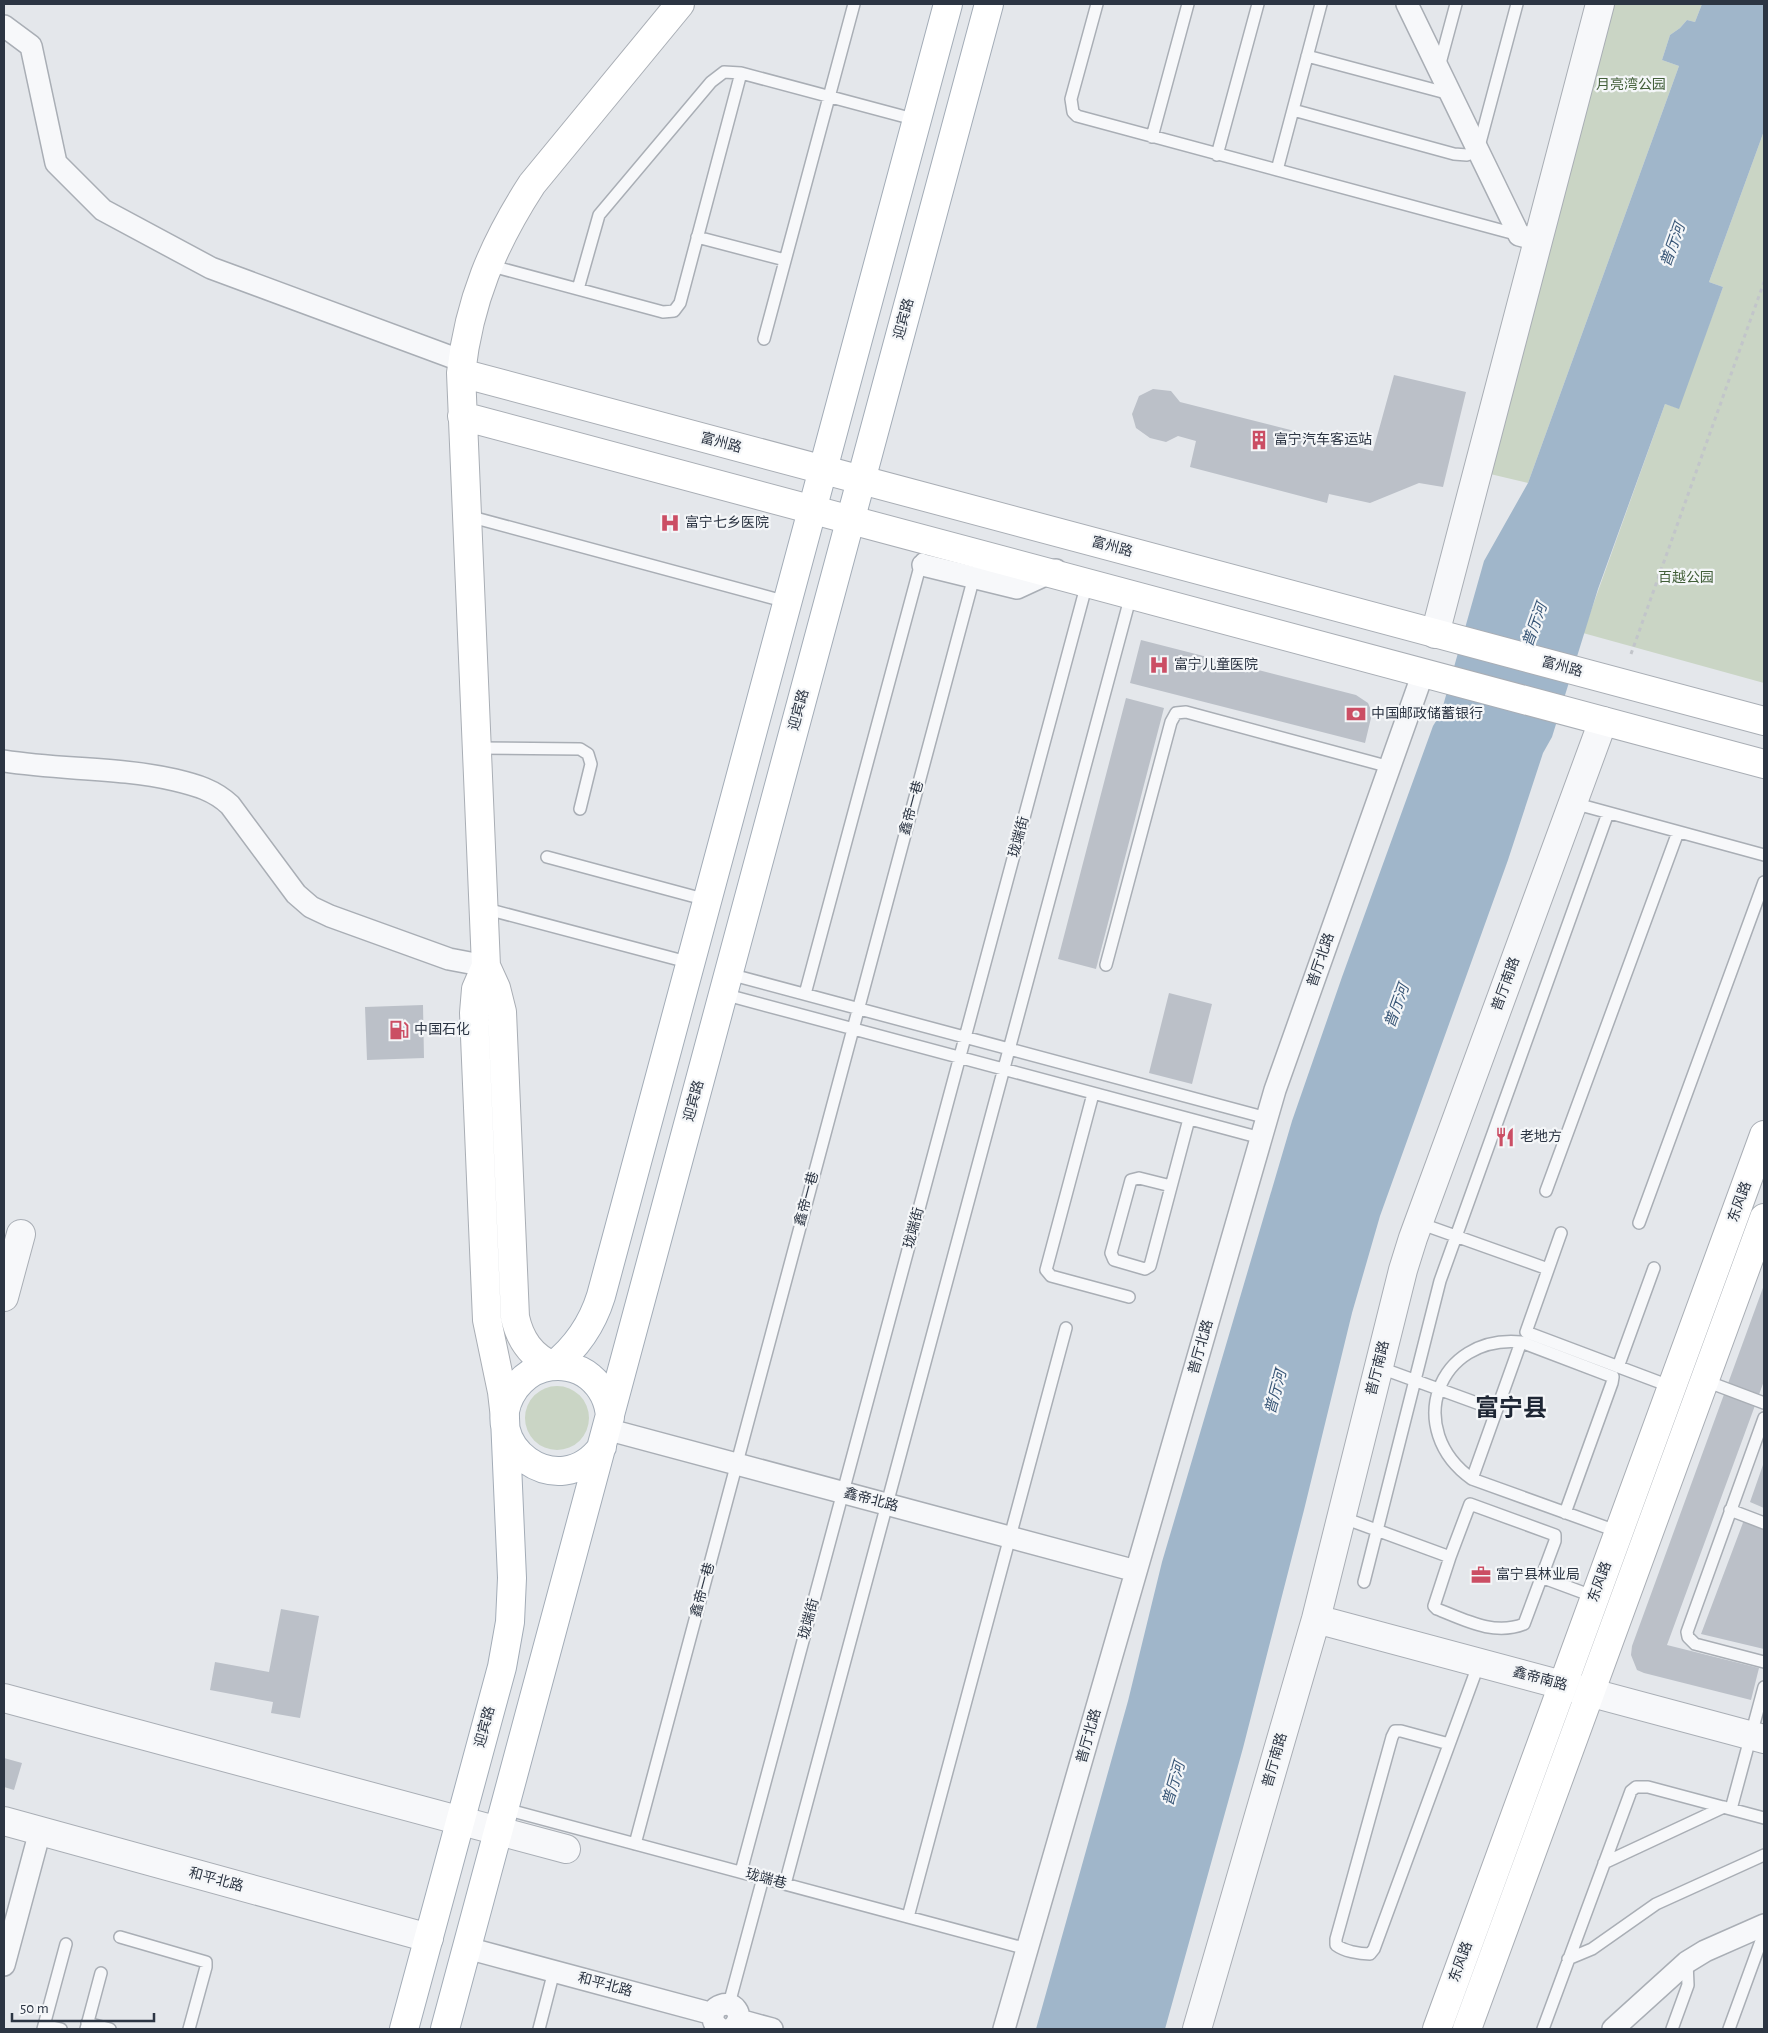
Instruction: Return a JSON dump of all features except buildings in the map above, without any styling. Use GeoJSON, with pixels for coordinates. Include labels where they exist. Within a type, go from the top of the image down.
{"type":"FeatureCollection","features":[{"type":"Feature","properties":{"kind":"main road"},"geometry":{"type":"LineString","coordinates":[[553,1366],[543,1362],[528,1348],[522,1339],[515,1317],[502,1012],[496,988],[486,966],[462,416],[457,366],[487,265],[513,212],[532,184],[680,4]]}},
{"type":"Feature","properties":{"kind":"main road","name":"迎宾路"},"geometry":{"type":"LineString","coordinates":[[553,1366],[564,1358],[583,1336],[597,1310],[948,4]]}},
{"type":"Feature","properties":{"kind":"main road","name":"迎宾路"},"geometry":{"type":"LineString","coordinates":[[446,2029],[989,4]]}},
{"type":"Feature","properties":{"kind":"main road","name":"富州路"},"geometry":{"type":"LineString","coordinates":[[457,366],[823,470],[1764,721]]}},
{"type":"Feature","properties":{"kind":"main road"},"geometry":{"type":"LineString","coordinates":[[462,416],[850,520],[925,553],[980,555],[1764,764]]}},
{"type":"Feature","properties":{"kind":"main road"},"geometry":{"type":"LineString","coordinates":[[486,966],[476,989],[474,1013],[487,1320],[502,1392],[505,1418]]}},
{"type":"Feature","properties":{"kind":"main road","name":"东风路"},"geometry":{"type":"LineString","coordinates":[[1467,2029],[1590,1692],[1764,1135]]}},
{"type":"Feature","properties":{"kind":"main road","name":"东风路"},"geometry":{"type":"LineString","coordinates":[[1436,2029],[1619,1532],[1687,1378],[1764,1218]]}},
{"type":"Feature","properties":{"kind":"main road","name":"迎宾路"},"geometry":{"type":"LineString","coordinates":[[404,2029],[502,1667],[510,1622],[512,1578],[505,1418],[509,1399],[519,1383],[529,1374],[553,1366],[565,1366],[588,1376],[598,1384],[605,1395],[609,1407],[606,1431],[586,1463],[575,1468],[556,1471],[538,1468],[527,1462],[518,1453],[510,1442],[505,1418]]}},
{"type":"Feature","properties":{"kind":"street"},"geometry":{"type":"LineString","coordinates":[[1407,4],[1478,150],[1529,238]]}},
{"type":"Feature","properties":{"kind":"street"},"geometry":{"type":"LineString","coordinates":[[1435,634],[1529,238],[1600,4]]}},
{"type":"Feature","properties":{"kind":"street"},"geometry":{"type":"LineString","coordinates":[[4,26],[31,46],[56,163],[103,210],[211,268],[457,366]]}},
{"type":"Feature","properties":{"kind":"street"},"geometry":{"type":"LineString","coordinates":[[925,553],[1017,588],[1058,569]]}},
{"type":"Feature","properties":{"kind":"street","name":"普厅北路"},"geometry":{"type":"LineString","coordinates":[[1004,2029],[1267,1118],[1423,673]]}},
{"type":"Feature","properties":{"kind":"street","name":"普厅南路"},"geometry":{"type":"LineString","coordinates":[[1197,2029],[1316,1619],[1403,1270],[1603,721]]}},
{"type":"Feature","properties":{"kind":"street"},"geometry":{"type":"LineString","coordinates":[[4,761],[140,772],[211,791],[222,797],[230,805],[296,894],[311,906],[330,916],[449,959],[486,966]]}},
{"type":"Feature","properties":{"kind":"street"},"geometry":{"type":"LineString","coordinates":[[4,1297],[21,1234]]}},
{"type":"Feature","properties":{"kind":"street","name":"鑫帝北路"},"geometry":{"type":"LineString","coordinates":[[606,1431],[1136,1571]]}},
{"type":"Feature","properties":{"kind":"street","name":"鑫帝南路"},"geometry":{"type":"LineString","coordinates":[[1316,1619],[1758,1737]]}},
{"type":"Feature","properties":{"kind":"street"},"geometry":{"type":"LineString","coordinates":[[4,1698],[566,1849]]}},
{"type":"Feature","properties":{"kind":"street","name":"和平北路"},"geometry":{"type":"LineString","coordinates":[[4,1821],[429,1938]]}},
{"type":"Feature","properties":{"kind":"street"},"geometry":{"type":"LineString","coordinates":[[4,1965],[40,1831]]}},
{"type":"Feature","properties":{"kind":"street"},"geometry":{"type":"LineString","coordinates":[[1613,2029],[1687,1962],[1705,1951],[1764,1925]]}},
{"type":"Feature","properties":{"kind":"street","name":"和平北路"},"geometry":{"type":"LineString","coordinates":[[467,1948],[726,2019],[772,2029]]}},
{"type":"Feature","properties":{"kind":"lane"},"geometry":{"type":"LineString","coordinates":[[764,339],[854,4]]}},
{"type":"Feature","properties":{"kind":"lane"},"geometry":{"type":"LineString","coordinates":[[1097,4],[1071,99],[1073,112],[1082,118],[1529,238]]}},
{"type":"Feature","properties":{"kind":"lane"},"geometry":{"type":"LineString","coordinates":[[1152,137],[1188,4]]}},
{"type":"Feature","properties":{"kind":"lane"},"geometry":{"type":"LineString","coordinates":[[1217,155],[1258,4]]}},
{"type":"Feature","properties":{"kind":"lane"},"geometry":{"type":"LineString","coordinates":[[1277,170],[1321,4]]}},
{"type":"Feature","properties":{"kind":"lane"},"geometry":{"type":"LineString","coordinates":[[1439,69],[1456,4]]}},
{"type":"Feature","properties":{"kind":"lane"},"geometry":{"type":"LineString","coordinates":[[1293,110],[1454,154],[1467,155],[1478,150],[1517,4]]}},
{"type":"Feature","properties":{"kind":"lane"},"geometry":{"type":"LineString","coordinates":[[1307,56],[1451,94]]}},
{"type":"Feature","properties":{"kind":"lane"},"geometry":{"type":"LineString","coordinates":[[578,289],[597,220],[602,211],[711,82],[724,72],[741,73],[916,120]]}},
{"type":"Feature","properties":{"kind":"lane"},"geometry":{"type":"LineString","coordinates":[[487,265],[663,312],[674,312],[680,303],[741,73]]}},
{"type":"Feature","properties":{"kind":"lane"},"geometry":{"type":"LineString","coordinates":[[698,237],[785,260]]}},
{"type":"Feature","properties":{"kind":"lane"},"geometry":{"type":"LineString","coordinates":[[466,516],[787,602]]}},
{"type":"Feature","properties":{"kind":"lane"},"geometry":{"type":"LineString","coordinates":[[805,994],[925,553]]}},
{"type":"Feature","properties":{"kind":"lane","name":"鑫帝一巷"},"geometry":{"type":"LineString","coordinates":[[635,1844],[980,555]]}},
{"type":"Feature","properties":{"kind":"lane","name":"珑端街"},"geometry":{"type":"LineString","coordinates":[[741,1872],[1087,583]]}},
{"type":"Feature","properties":{"kind":"lane"},"geometry":{"type":"LineString","coordinates":[[785,1884],[1131,595]]}},
{"type":"Feature","properties":{"kind":"lane"},"geometry":{"type":"LineString","coordinates":[[1106,965],[1171,722],[1176,713],[1186,712],[1390,767]]}},
{"type":"Feature","properties":{"kind":"lane"},"geometry":{"type":"LineString","coordinates":[[476,748],[580,749],[588,754],[591,764],[580,809]]}},
{"type":"Feature","properties":{"kind":"lane"},"geometry":{"type":"LineString","coordinates":[[1572,803],[1764,855]]}},
{"type":"Feature","properties":{"kind":"lane"},"geometry":{"type":"LineString","coordinates":[[1364,1582],[1440,1281],[1608,813]]}},
{"type":"Feature","properties":{"kind":"lane"},"geometry":{"type":"LineString","coordinates":[[1546,1191],[1678,832]]}},
{"type":"Feature","properties":{"kind":"lane"},"geometry":{"type":"LineString","coordinates":[[547,857],[707,900]]}},
{"type":"Feature","properties":{"kind":"lane"},"geometry":{"type":"LineString","coordinates":[[1639,1223],[1764,882]]}},
{"type":"Feature","properties":{"kind":"lane"},"geometry":{"type":"LineString","coordinates":[[483,908],[690,964]]}},
{"type":"Feature","properties":{"kind":"lane"},"geometry":{"type":"LineString","coordinates":[[726,984],[805,994],[1267,1118]]}},
{"type":"Feature","properties":{"kind":"lane"},"geometry":{"type":"LineString","coordinates":[[726,984],[853,1029],[1261,1138]]}},
{"type":"Feature","properties":{"kind":"lane"},"geometry":{"type":"LineString","coordinates":[[1093,1094],[1046,1270],[1051,1276],[1129,1297]]}},
{"type":"Feature","properties":{"kind":"lane"},"geometry":{"type":"LineString","coordinates":[[1172,1186],[1139,1178],[1131,1180],[1111,1253],[1114,1260],[1143,1268],[1150,1266],[1172,1186],[1189,1119]]}},
{"type":"Feature","properties":{"kind":"lane"},"geometry":{"type":"LineString","coordinates":[[1419,1222],[1548,1269]]}},
{"type":"Feature","properties":{"kind":"lane"},"geometry":{"type":"LineString","coordinates":[[1561,1233],[1526,1332],[1618,1367],[1687,1378],[1764,1403]]}},
{"type":"Feature","properties":{"kind":"lane"},"geometry":{"type":"LineString","coordinates":[[1618,1367],[1654,1268]]}},
{"type":"Feature","properties":{"kind":"lane"},"geometry":{"type":"LineString","coordinates":[[908,1917],[1066,1328]]}},
{"type":"Feature","properties":{"kind":"lane"},"geometry":{"type":"LineString","coordinates":[[1565,1513],[1613,1377],[1521,1342],[1496,1342],[1472,1351],[1452,1367],[1439,1390],[1435,1415],[1439,1440],[1452,1462],[1472,1478],[1565,1513],[1619,1532]]}},
{"type":"Feature","properties":{"kind":"lane"},"geometry":{"type":"LineString","coordinates":[[1472,1478],[1521,1342]]}},
{"type":"Feature","properties":{"kind":"lane"},"geometry":{"type":"LineString","coordinates":[[1378,1367],[1496,1410]]}},
{"type":"Feature","properties":{"kind":"lane"},"geometry":{"type":"LineString","coordinates":[[1764,1418],[1688,1627],[1688,1637],[1695,1644],[1764,1662]]}},
{"type":"Feature","properties":{"kind":"lane"},"geometry":{"type":"LineString","coordinates":[[1470,1504],[1555,1535],[1555,1541],[1524,1624],[1501,1629],[1488,1628],[1437,1609],[1434,1606],[1450,1557],[1470,1504]]}},
{"type":"Feature","properties":{"kind":"lane"},"geometry":{"type":"LineString","coordinates":[[1730,1510],[1764,1523]]}},
{"type":"Feature","properties":{"kind":"lane"},"geometry":{"type":"LineString","coordinates":[[1341,1517],[1450,1557]]}},
{"type":"Feature","properties":{"kind":"lane"},"geometry":{"type":"LineString","coordinates":[[1542,1578],[1595,1597]]}},
{"type":"Feature","properties":{"kind":"lane"},"geometry":{"type":"LineString","coordinates":[[1449,1744],[1395,1731],[1336,1939],[1336,1945],[1340,1948],[1363,1954],[1370,1954],[1374,1949],[1479,1663]]}},
{"type":"Feature","properties":{"kind":"lane"},"geometry":{"type":"LineString","coordinates":[[1604,1863],[1728,1808],[1758,1737],[1764,1687]]}},
{"type":"Feature","properties":{"kind":"lane"},"geometry":{"type":"LineString","coordinates":[[1542,2029],[1628,1797],[1636,1786],[1648,1787],[1764,1818]]}},
{"type":"Feature","properties":{"kind":"lane","name":"珑端巷"},"geometry":{"type":"LineString","coordinates":[[505,1809],[1027,1949]]}},
{"type":"Feature","properties":{"kind":"lane"},"geometry":{"type":"LineString","coordinates":[[1568,1959],[1592,1949],[1647,1909],[1764,1855]]}},
{"type":"Feature","properties":{"kind":"lane"},"geometry":{"type":"LineString","coordinates":[[726,2019],[763,1878]]}},
{"type":"Feature","properties":{"kind":"lane"},"geometry":{"type":"LineString","coordinates":[[1729,2029],[1764,1933]]}},
{"type":"Feature","properties":{"kind":"lane"},"geometry":{"type":"LineString","coordinates":[[120,1937],[206,1962],[189,2029]]}},
{"type":"Feature","properties":{"kind":"lane"},"geometry":{"type":"LineString","coordinates":[[61,2029],[43,2027],[66,1944]]}},
{"type":"Feature","properties":{"kind":"lane"},"geometry":{"type":"LineString","coordinates":[[1672,2029],[1688,1985],[1687,1962]]}},
{"type":"Feature","properties":{"kind":"lane"},"geometry":{"type":"LineString","coordinates":[[539,2029],[554,1971]]}},
{"type":"Feature","properties":{"kind":"lane"},"geometry":{"type":"LineString","coordinates":[[101,1973],[87,2026],[110,2029]]}},
{"type":"Feature","properties":{"kind":"path"},"geometry":{"type":"LineString","coordinates":[[1631,654],[1764,282]]}},
{"type":"Feature","properties":{"kind":"green space","name":"月亮湾公园"},"geometry":{"type":"Polygon","coordinates":[[[1612,4],[1702,4],[1695,22],[1687,20],[1670,35],[1662,60],[1679,66],[1528,483],[1486,473],[1612,4]]]}},
{"type":"Feature","properties":{"kind":"green space","name":"百越公园"},"geometry":{"type":"Polygon","coordinates":[[[1764,131],[1764,683],[1583,633],[1665,404],[1678,408],[1723,287],[1709,282],[1764,131]]]}},
{"type":"Feature","properties":{"kind":"green space"},"geometry":{"type":"Polygon","coordinates":[[[557,1386],[569,1388],[580,1395],[587,1406],[589,1418],[587,1430],[580,1441],[569,1448],[557,1450],[545,1448],[534,1441],[527,1430],[525,1418],[527,1406],[534,1395],[545,1388],[557,1386]]]}},
{"type":"Feature","properties":{"kind":"water","name":"普厅河"},"geometry":{"type":"Polygon","coordinates":[[[1702,4],[1764,4],[1764,131],[1709,282],[1723,287],[1679,409],[1665,404],[1598,589],[1552,737],[1543,753],[1508,860],[1380,1216],[1352,1313],[1243,1748],[1165,2029],[1036,2029],[1128,1701],[1162,1562],[1292,1121],[1433,726],[1441,713],[1484,561],[1528,483],[1679,66],[1662,60],[1670,35],[1687,20],[1695,22],[1702,4]]]}},
{"type":"Feature","properties":{"kind":"place","name":"富宁汽车客运站"},"geometry":{"type":"Point","coordinates":[1259,440]}},
{"type":"Feature","properties":{"kind":"place","name":"富宁七乡医院"},"geometry":{"type":"Point","coordinates":[670,523]}},
{"type":"Feature","properties":{"kind":"place","name":"富宁儿童医院"},"geometry":{"type":"Point","coordinates":[1159,665]}},
{"type":"Feature","properties":{"kind":"place","name":"中国邮政储蓄银行"},"geometry":{"type":"Point","coordinates":[1356,714]}},
{"type":"Feature","properties":{"kind":"place","name":"中国石化"},"geometry":{"type":"Point","coordinates":[399,1030]}},
{"type":"Feature","properties":{"kind":"place","name":"老地方"},"geometry":{"type":"Point","coordinates":[1505,1137]}},
{"type":"Feature","properties":{"kind":"place","name":"富宁县林业局"},"geometry":{"type":"Point","coordinates":[1481,1575]}},
{"type":"Feature","properties":{"kind":"district","name":"富宁县"},"geometry":{"type":"Point","coordinates":[1511,1409]}}]}
